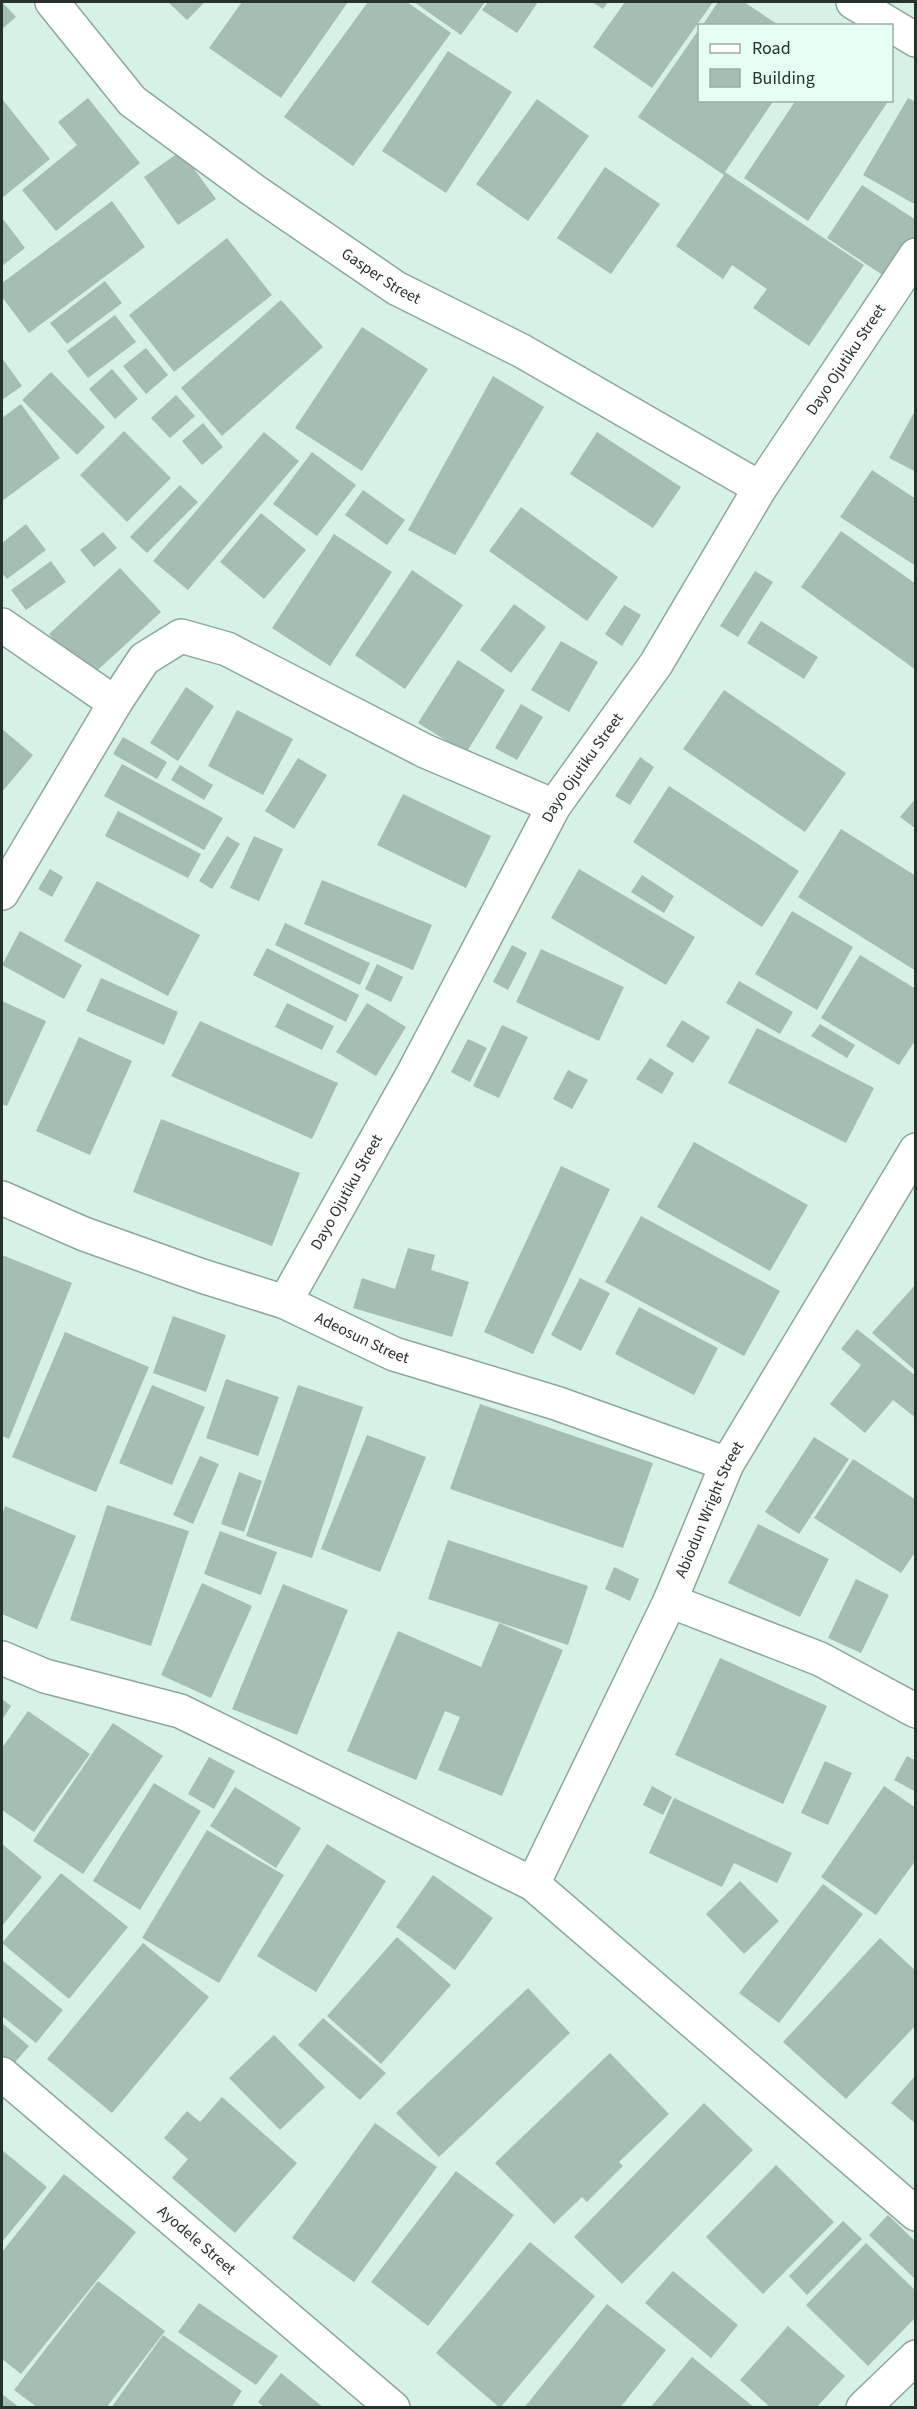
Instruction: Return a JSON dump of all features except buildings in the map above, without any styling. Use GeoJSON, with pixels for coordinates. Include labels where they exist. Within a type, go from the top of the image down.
{"type":"FeatureCollection","features":[{"type":"Feature","properties":{"kind":"street","name":"Gasper Street"},"geometry":{"type":"LineString","coordinates":[[52,2],[132,101],[253,190],[396,288],[522,351],[760,488]]}},
{"type":"Feature","properties":{"kind":"street"},"geometry":{"type":"LineString","coordinates":[[853,2],[889,24]]}},
{"type":"Feature","properties":{"kind":"street"},"geometry":{"type":"LineString","coordinates":[[893,27],[915,40]]}},
{"type":"Feature","properties":{"kind":"street","name":"Dayo Ojutiku Street"},"geometry":{"type":"LineString","coordinates":[[285,1302],[414,1072],[554,806],[656,664],[760,488],[915,255]]}},
{"type":"Feature","properties":{"kind":"street"},"geometry":{"type":"LineString","coordinates":[[2,625],[115,703]]}},
{"type":"Feature","properties":{"kind":"street"},"geometry":{"type":"LineString","coordinates":[[2,893],[115,703],[144,659],[181,636],[227,649],[425,751],[554,806]]}},
{"type":"Feature","properties":{"kind":"street","name":"Abiodun Wright Street"},"geometry":{"type":"LineString","coordinates":[[533,1884],[670,1601],[727,1464],[915,1150]]}},
{"type":"Feature","properties":{"kind":"street","name":"Adeosun Street"},"geometry":{"type":"LineString","coordinates":[[2,1198],[84,1234],[202,1276],[285,1302],[394,1354],[556,1403],[727,1464]]}},
{"type":"Feature","properties":{"kind":"street"},"geometry":{"type":"LineString","coordinates":[[670,1601],[820,1659],[915,1711]]}},
{"type":"Feature","properties":{"kind":"street"},"geometry":{"type":"LineString","coordinates":[[2,1658],[45,1676],[180,1711],[533,1884],[915,2214]]}},
{"type":"Feature","properties":{"kind":"street","name":"Ayodele Street"},"geometry":{"type":"LineString","coordinates":[[2,2074],[393,2408]]}},
{"type":"Feature","properties":{"kind":"street"},"geometry":{"type":"LineString","coordinates":[[864,2408],[915,2357]]}}]}
